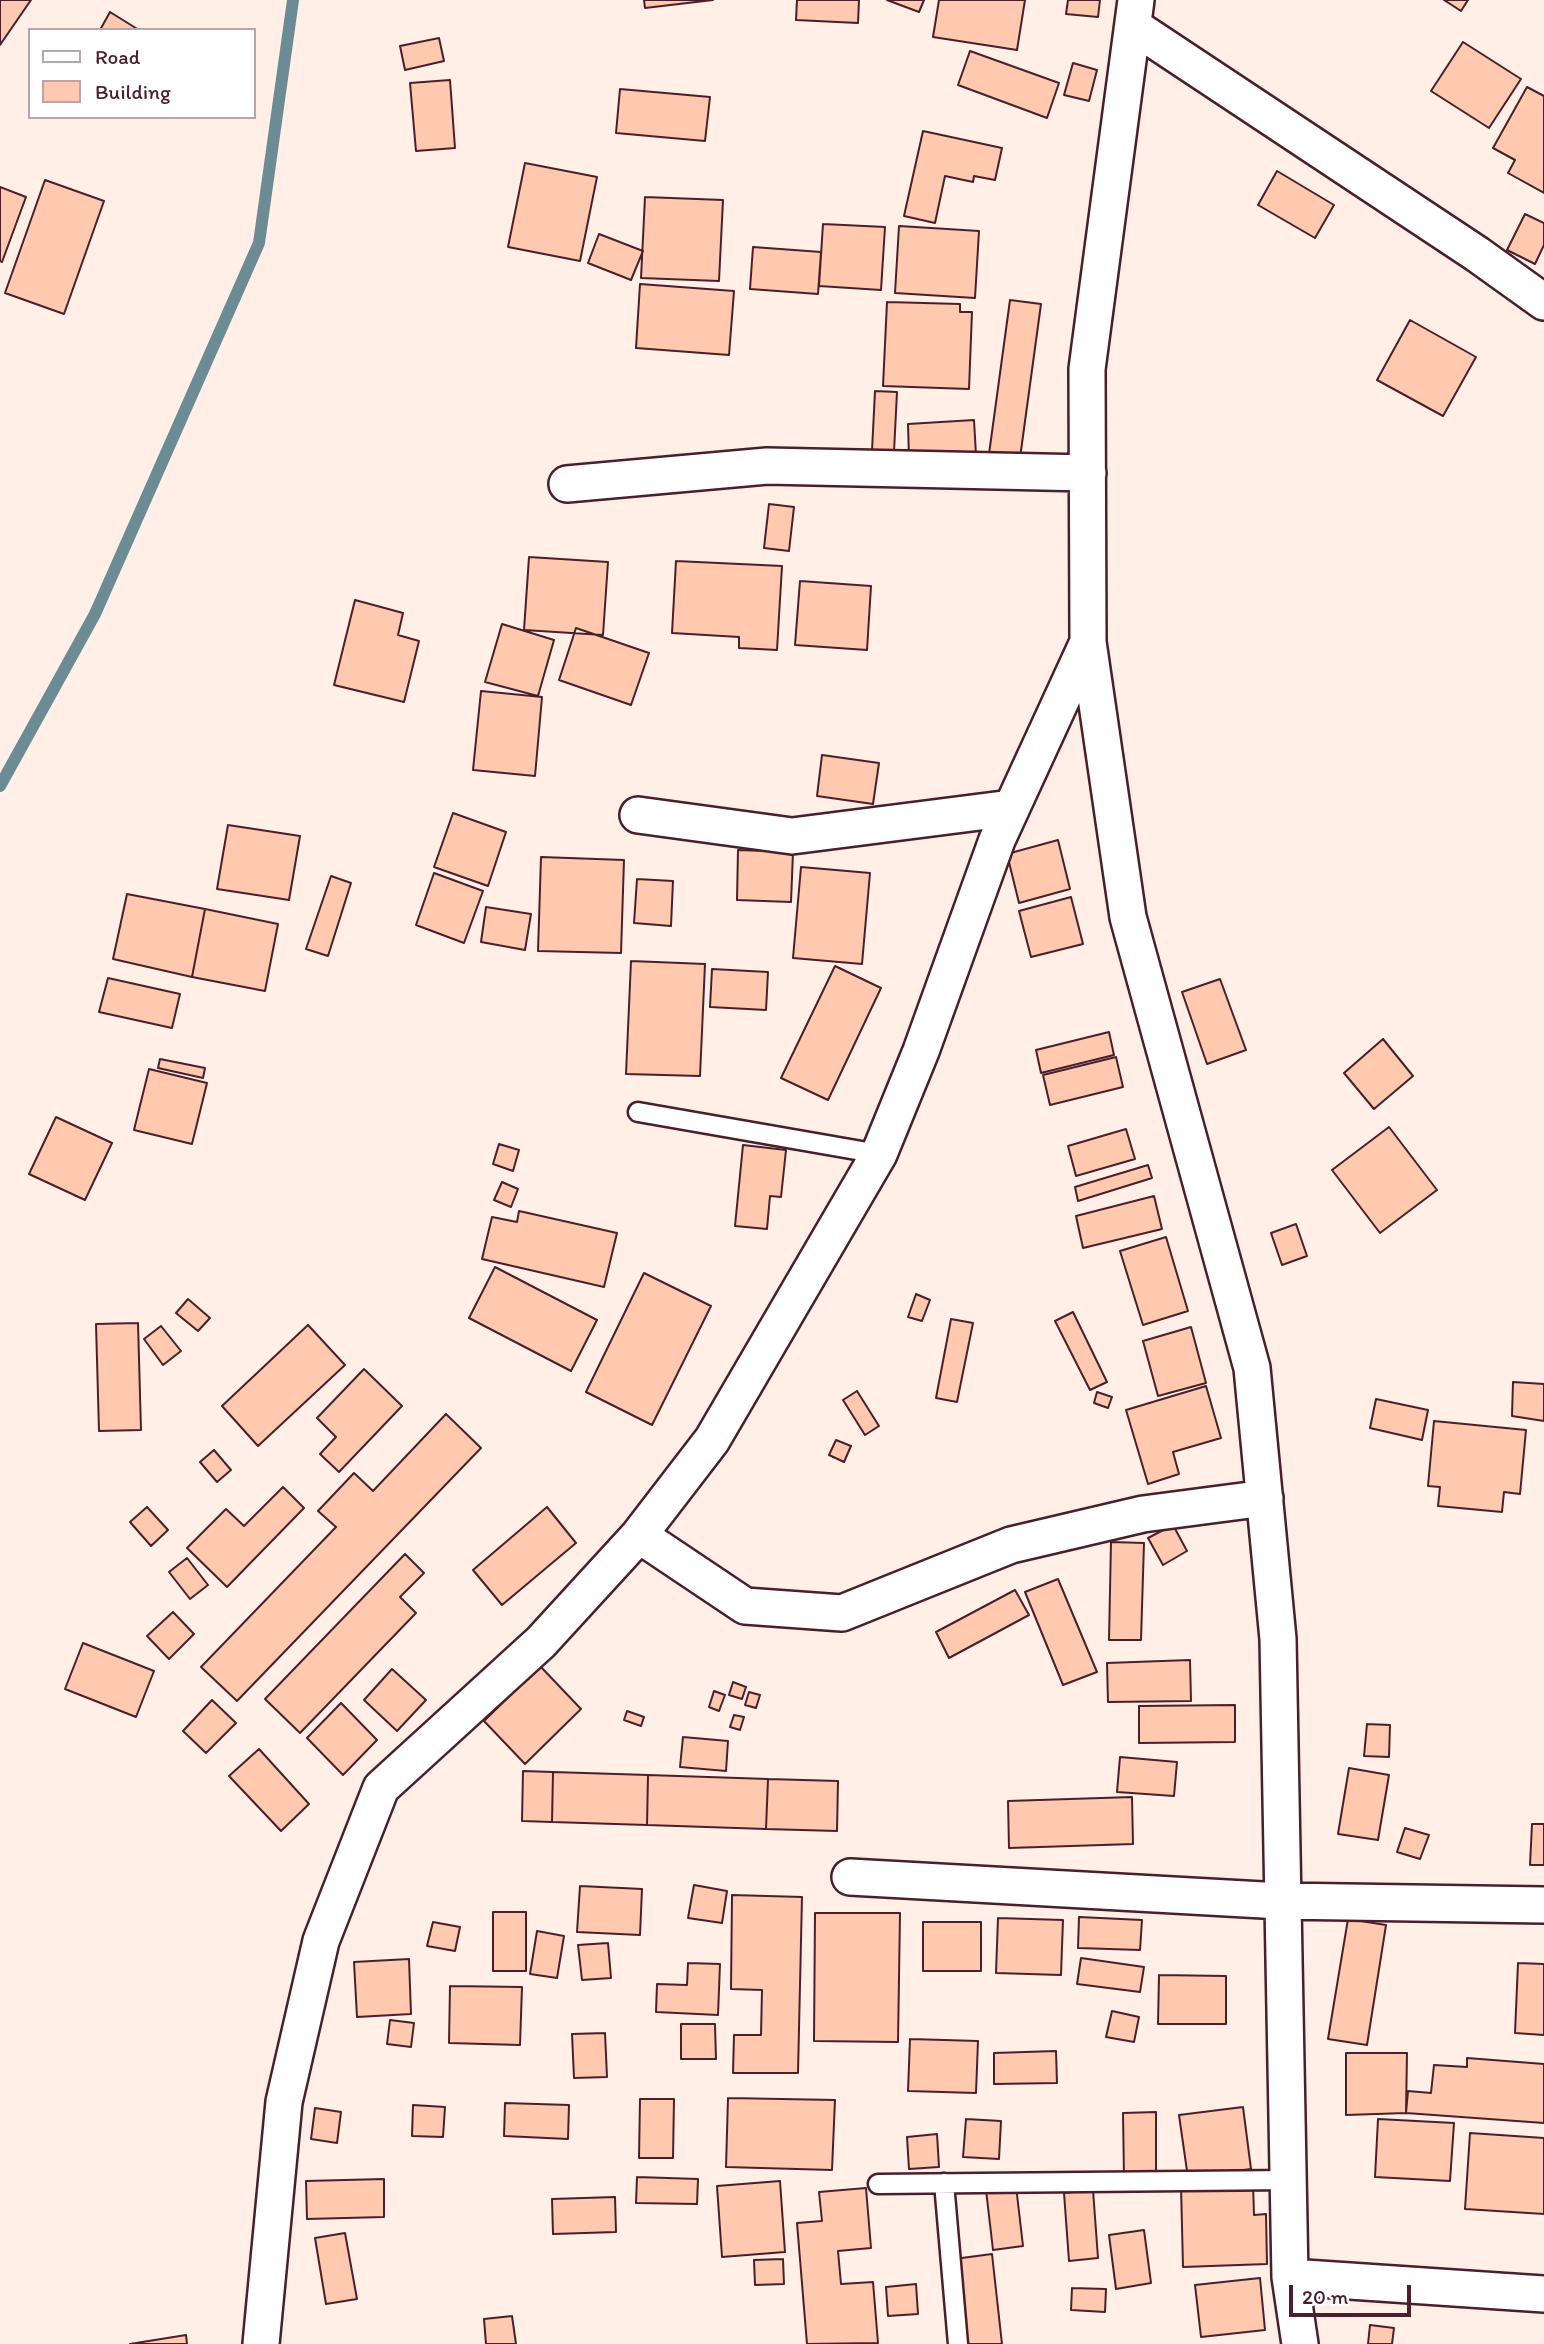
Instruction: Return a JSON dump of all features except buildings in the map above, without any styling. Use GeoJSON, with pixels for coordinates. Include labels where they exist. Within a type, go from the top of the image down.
{"type":"FeatureCollection","features":[{"type":"Feature","properties":{"kind":"street"},"geometry":{"type":"LineString","coordinates":[[1300,2344],[1290,2277],[1278,1639],[1252,1368],[1128,917],[1088,642],[1087,369],[1134,13],[1544,302]]}},
{"type":"Feature","properties":{"kind":"street"},"geometry":{"type":"LineString","coordinates":[[567,484],[767,466],[1087,473]]}},
{"type":"Feature","properties":{"kind":"street"},"geometry":{"type":"LineString","coordinates":[[261,2344],[284,2102],[321,1941],[381,1788],[541,1642],[639,1535],[712,1440],[879,1154],[1011,808],[1088,642]]}},
{"type":"Feature","properties":{"kind":"street"},"geometry":{"type":"LineString","coordinates":[[638,815],[792,836],[1011,808]]}},
{"type":"Feature","properties":{"kind":"street"},"geometry":{"type":"LineString","coordinates":[[639,1535],[745,1606],[842,1613],[1011,1545],[1143,1514],[1265,1498]]}},
{"type":"Feature","properties":{"kind":"street"},"geometry":{"type":"LineString","coordinates":[[850,1877],[1281,1901],[1544,1905]]}},
{"type":"Feature","properties":{"kind":"street"},"geometry":{"type":"LineString","coordinates":[[1290,2277],[1544,2294]]}},
{"type":"Feature","properties":{"kind":"lane"},"geometry":{"type":"LineString","coordinates":[[638,1112],[879,1154]]}},
{"type":"Feature","properties":{"kind":"lane"},"geometry":{"type":"LineString","coordinates":[[878,2184],[1289,2180]]}},
{"type":"Feature","properties":{"kind":"lane"},"geometry":{"type":"LineString","coordinates":[[944,2183],[958,2344]]}},
{"type":"Feature","properties":{"kind":"waterway"},"geometry":{"type":"LineString","coordinates":[[0,786],[95,614],[259,243],[293,0]]}}]}
